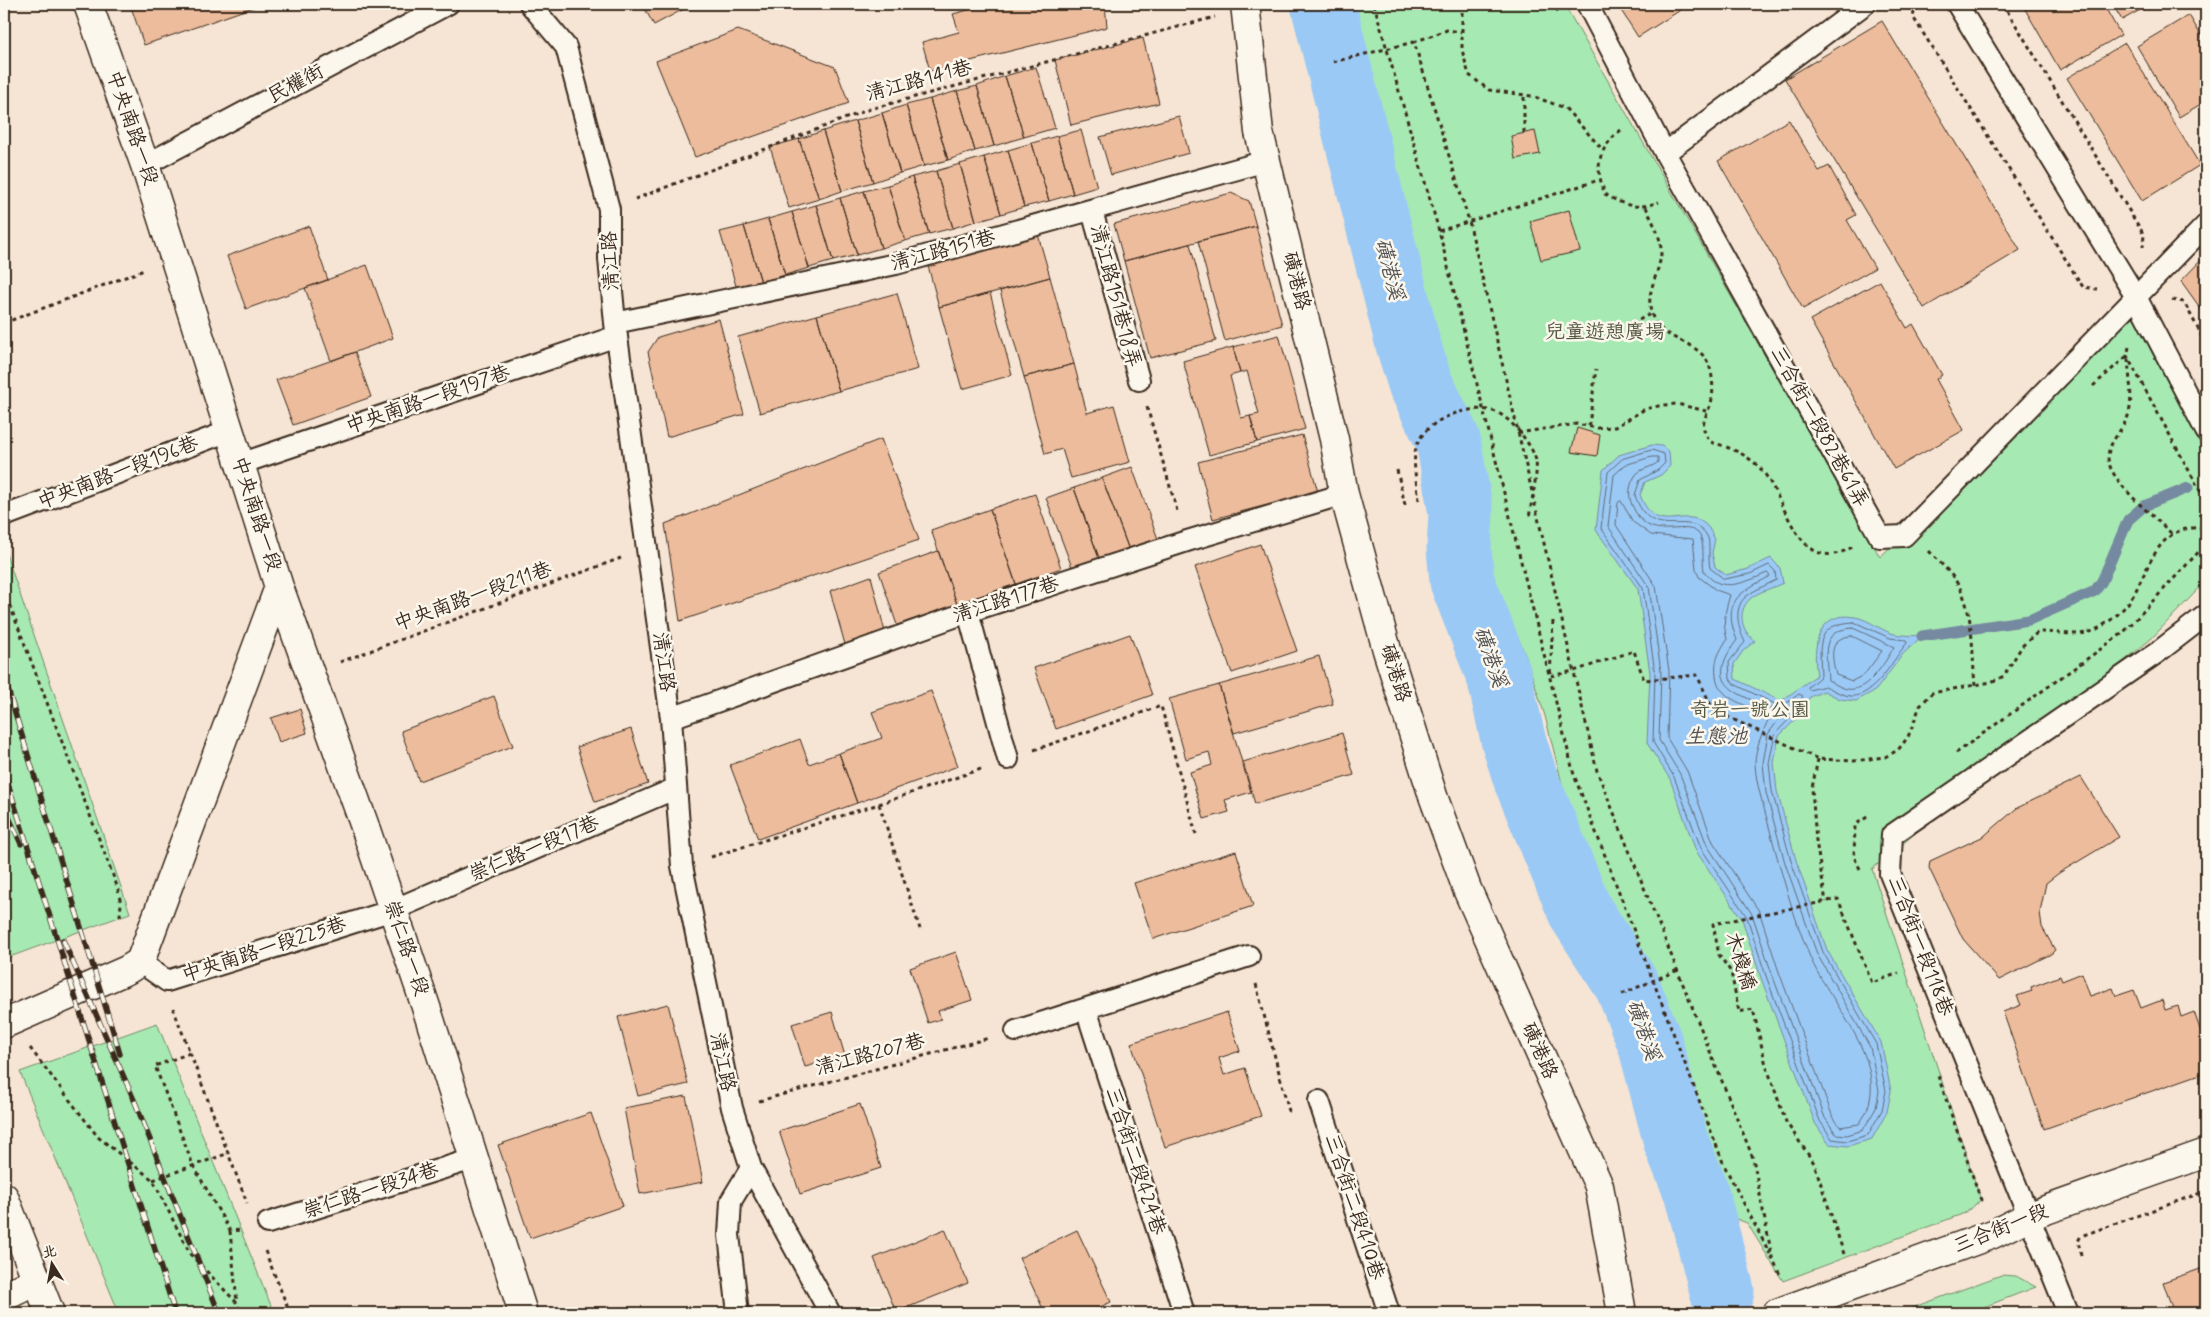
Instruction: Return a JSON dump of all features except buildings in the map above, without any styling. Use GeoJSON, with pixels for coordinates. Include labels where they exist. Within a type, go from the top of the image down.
{"type":"FeatureCollection","features":[{"type":"Feature","properties":{"kind":"street","name":"中央南路一段"},"geometry":{"type":"LineString","coordinates":[[88,4],[145,165],[279,587],[140,962]]}},
{"type":"Feature","properties":{"kind":"street","name":"磺港路"},"geometry":{"type":"LineString","coordinates":[[1244,6],[1259,132],[1334,440],[1344,494],[1387,650],[1433,796],[1467,888],[1598,1186],[1622,1313]]}},
{"type":"Feature","properties":{"kind":"street","name":"崇仁路一段"},"geometry":{"type":"LineString","coordinates":[[279,587],[393,910],[522,1313]]}},
{"type":"Feature","properties":{"kind":"street"},"geometry":{"type":"LineString","coordinates":[[4,1024],[127,970],[140,962]]}},
{"type":"Feature","properties":{"kind":"street","name":"三合街一段"},"geometry":{"type":"LineString","coordinates":[[1786,1310],[1993,1234],[2029,1216],[2206,1153]]}},
{"type":"Feature","properties":{"kind":"street"},"geometry":{"type":"LineString","coordinates":[[4,1197],[50,1313]]}},
{"type":"Feature","properties":{"kind":"street"},"geometry":{"type":"LineString","coordinates":[[4,1297],[37,1280]]}},
{"type":"Feature","properties":{"kind":"lane","name":"民權街"},"geometry":{"type":"LineString","coordinates":[[145,165],[448,4]]}},
{"type":"Feature","properties":{"kind":"lane","name":"清江路"},"geometry":{"type":"LineString","coordinates":[[530,4],[566,47],[608,209],[616,330],[671,718],[674,789],[682,866],[732,1108],[752,1168],[830,1313]]}},
{"type":"Feature","properties":{"kind":"lane","name":"三合街一段82巷61弄"},"geometry":{"type":"LineString","coordinates":[[1587,4],[1665,153],[1880,537],[1904,536],[2136,297]]}},
{"type":"Feature","properties":{"kind":"lane"},"geometry":{"type":"LineString","coordinates":[[1665,153],[1865,4]]}},
{"type":"Feature","properties":{"kind":"lane"},"geometry":{"type":"LineString","coordinates":[[1957,4],[2136,297],[2206,431]]}},
{"type":"Feature","properties":{"kind":"lane","name":"清江路151巷"},"geometry":{"type":"LineString","coordinates":[[616,330],[896,264],[1092,211],[1266,161]]}},
{"type":"Feature","properties":{"kind":"lane","name":"清江路151巷18弄"},"geometry":{"type":"LineString","coordinates":[[1092,211],[1139,380]]}},
{"type":"Feature","properties":{"kind":"lane"},"geometry":{"type":"LineString","coordinates":[[2136,297],[2206,225]]}},
{"type":"Feature","properties":{"kind":"lane","name":"中央南路一段197巷"},"geometry":{"type":"LineString","coordinates":[[240,464],[616,330]]}},
{"type":"Feature","properties":{"kind":"lane","name":"中央南路一段196巷"},"geometry":{"type":"LineString","coordinates":[[7,515],[230,431]]}},
{"type":"Feature","properties":{"kind":"lane","name":"清江路177巷"},"geometry":{"type":"LineString","coordinates":[[671,718],[968,612],[1186,542],[1344,494]]}},
{"type":"Feature","properties":{"kind":"lane"},"geometry":{"type":"LineString","coordinates":[[968,612],[1008,759]]}},
{"type":"Feature","properties":{"kind":"lane","name":"三合街一段118巷"},"geometry":{"type":"LineString","coordinates":[[2029,1216],[1890,874],[1892,835],[2150,658],[2206,615]]}},
{"type":"Feature","properties":{"kind":"lane","name":"崇仁路一段17巷"},"geometry":{"type":"LineString","coordinates":[[393,910],[674,789]]}},
{"type":"Feature","properties":{"kind":"lane","name":"中央南路一段225巷"},"geometry":{"type":"LineString","coordinates":[[140,962],[167,981],[393,910]]}},
{"type":"Feature","properties":{"kind":"lane"},"geometry":{"type":"LineString","coordinates":[[1016,1031],[1249,956]]}},
{"type":"Feature","properties":{"kind":"lane","name":"三合街二段424巷"},"geometry":{"type":"LineString","coordinates":[[1086,1009],[1184,1313]]}},
{"type":"Feature","properties":{"kind":"lane","name":"三合街二段410巷"},"geometry":{"type":"LineString","coordinates":[[1319,1101],[1389,1313]]}},
{"type":"Feature","properties":{"kind":"lane","name":"崇仁路一段34巷"},"geometry":{"type":"LineString","coordinates":[[259,1226],[473,1158]]}},
{"type":"Feature","properties":{"kind":"lane"},"geometry":{"type":"LineString","coordinates":[[738,1313],[729,1235],[731,1201],[752,1168]]}},
{"type":"Feature","properties":{"kind":"lane"},"geometry":{"type":"LineString","coordinates":[[2029,1216],[2068,1313]]}},
{"type":"Feature","properties":{"kind":"path"},"geometry":{"type":"LineString","coordinates":[[1374,4],[1385,48],[1439,231],[1574,775],[1724,1165],[1783,1281],[1772,1257],[1754,1158],[1597,770],[1469,221],[1414,42]]}},
{"type":"Feature","properties":{"kind":"path"},"geometry":{"type":"LineString","coordinates":[[1462,4],[1462,50],[1469,75],[1489,90],[1541,98],[1565,108],[1603,150]]}},
{"type":"Feature","properties":{"kind":"path"},"geometry":{"type":"LineString","coordinates":[[1916,4],[1913,17],[2082,287],[2136,297],[2184,302],[2206,344]]}},
{"type":"Feature","properties":{"kind":"path"},"geometry":{"type":"LineString","coordinates":[[2003,4],[2144,235],[2136,297]]}},
{"type":"Feature","properties":{"kind":"path","name":"清江路141巷"},"geometry":{"type":"LineString","coordinates":[[608,209],[870,109],[1244,6]]}},
{"type":"Feature","properties":{"kind":"path"},"geometry":{"type":"LineString","coordinates":[[1333,62],[1414,42],[1447,30],[1461,32]]}},
{"type":"Feature","properties":{"kind":"path"},"geometry":{"type":"LineString","coordinates":[[1524,96],[1524,133]]}},
{"type":"Feature","properties":{"kind":"path"},"geometry":{"type":"LineString","coordinates":[[1623,128],[1607,142],[1603,150],[1598,170],[1599,180],[1605,194],[1617,202],[1633,208],[1646,207],[1664,200]]}},
{"type":"Feature","properties":{"kind":"path"},"geometry":{"type":"LineString","coordinates":[[1439,231],[1599,180]]}},
{"type":"Feature","properties":{"kind":"path"},"geometry":{"type":"LineString","coordinates":[[1646,207],[1661,242],[1661,255],[1650,291],[1650,306],[1655,321],[1663,331],[1700,351],[1709,365],[1712,382],[1711,403],[1703,417],[1704,431],[1710,442],[1726,446],[1758,466],[1778,496],[1800,540],[1814,550],[1828,555],[1842,553],[1859,543]]}},
{"type":"Feature","properties":{"kind":"path"},"geometry":{"type":"LineString","coordinates":[[4,323],[175,258]]}},
{"type":"Feature","properties":{"kind":"path"},"geometry":{"type":"LineString","coordinates":[[1639,320],[1652,313]]}},
{"type":"Feature","properties":{"kind":"path"},"geometry":{"type":"LineString","coordinates":[[2129,346],[2129,412],[2123,429],[2112,443],[2108,456],[2110,470],[2119,483],[2173,534]]}},
{"type":"Feature","properties":{"kind":"path"},"geometry":{"type":"LineString","coordinates":[[2090,389],[2128,356]]}},
{"type":"Feature","properties":{"kind":"path"},"geometry":{"type":"LineString","coordinates":[[2128,356],[2206,502]]}},
{"type":"Feature","properties":{"kind":"path"},"geometry":{"type":"LineString","coordinates":[[1589,426],[1596,369]]}},
{"type":"Feature","properties":{"kind":"path"},"geometry":{"type":"LineString","coordinates":[[1139,380],[1186,542]]}},
{"type":"Feature","properties":{"kind":"path"},"geometry":{"type":"LineString","coordinates":[[1518,433],[1577,424],[1615,427],[1645,409],[1663,405],[1677,404],[1706,411]]}},
{"type":"Feature","properties":{"kind":"path"},"geometry":{"type":"LineString","coordinates":[[1420,500],[1415,465],[1418,441],[1431,427],[1449,416],[1468,409],[1497,412],[1529,443],[1536,461],[1529,518]]}},
{"type":"Feature","properties":{"kind":"path"},"geometry":{"type":"LineString","coordinates":[[1396,470],[1405,505]]}},
{"type":"Feature","properties":{"kind":"path"},"geometry":{"type":"LineString","coordinates":[[1550,676],[1574,671],[1634,651],[1644,680],[1697,675],[1713,710],[1818,759],[1854,760],[1884,757],[1898,750],[1908,737],[1920,706],[1932,693],[1975,685],[2004,676],[2022,646],[2038,632],[2082,633],[2094,630],[2117,615],[2133,596],[2165,538],[2182,529],[2206,528]]}},
{"type":"Feature","properties":{"kind":"path"},"geometry":{"type":"LineString","coordinates":[[1953,755],[2123,633],[2206,544]]}},
{"type":"Feature","properties":{"kind":"path"},"geometry":{"type":"LineString","coordinates":[[1924,546],[1950,574],[1960,588],[1967,606],[1975,685]]}},
{"type":"Feature","properties":{"kind":"path","name":"中央南路一段211巷"},"geometry":{"type":"LineString","coordinates":[[310,673],[647,548]]}},
{"type":"Feature","properties":{"kind":"path"},"geometry":{"type":"LineString","coordinates":[[4,590],[117,886],[121,904],[120,915]]}},
{"type":"Feature","properties":{"kind":"path"},"geometry":{"type":"LineString","coordinates":[[1550,676],[1553,621]]}},
{"type":"Feature","properties":{"kind":"path"},"geometry":{"type":"LineString","coordinates":[[682,866],[879,804],[1161,706],[1196,834]]}},
{"type":"Feature","properties":{"kind":"path"},"geometry":{"type":"LineString","coordinates":[[1818,759],[1812,788],[1816,840],[1826,902]]}},
{"type":"Feature","properties":{"kind":"path"},"geometry":{"type":"LineString","coordinates":[[879,804],[920,929]]}},
{"type":"Feature","properties":{"kind":"path"},"geometry":{"type":"LineString","coordinates":[[1864,876],[1854,858],[1855,825],[1872,814]]}},
{"type":"Feature","properties":{"kind":"path","name":"木棧橋"},"geometry":{"type":"LineString","coordinates":[[1845,1258],[1814,1163],[1786,1122],[1766,1065],[1753,1009],[1739,1012],[1730,972],[1719,955],[1713,924],[1838,899],[1872,983],[1902,972]]}},
{"type":"Feature","properties":{"kind":"path"},"geometry":{"type":"LineString","coordinates":[[1249,956],[1289,1111],[1319,1101]]}},
{"type":"Feature","properties":{"kind":"path"},"geometry":{"type":"LineString","coordinates":[[4,967],[4,974]]}},
{"type":"Feature","properties":{"kind":"path"},"geometry":{"type":"LineString","coordinates":[[1622,994],[1678,970]]}},
{"type":"Feature","properties":{"kind":"path"},"geometry":{"type":"LineString","coordinates":[[171,1005],[249,1209]]}},
{"type":"Feature","properties":{"kind":"path","name":"清江路207巷"},"geometry":{"type":"LineString","coordinates":[[732,1108],[1016,1031]]}},
{"type":"Feature","properties":{"kind":"path"},"geometry":{"type":"LineString","coordinates":[[29,1046],[98,1136],[153,1180],[190,1254],[237,1303]]}},
{"type":"Feature","properties":{"kind":"path"},"geometry":{"type":"LineString","coordinates":[[190,1053],[155,1066],[193,1165],[230,1231],[237,1303],[241,1313]]}},
{"type":"Feature","properties":{"kind":"path"},"geometry":{"type":"LineString","coordinates":[[1937,1072],[1981,1200]]}},
{"type":"Feature","properties":{"kind":"path"},"geometry":{"type":"LineString","coordinates":[[153,1180],[229,1153]]}},
{"type":"Feature","properties":{"kind":"path"},"geometry":{"type":"LineString","coordinates":[[2081,1256],[2078,1241],[2081,1236],[2206,1191]]}},
{"type":"Feature","properties":{"kind":"path"},"geometry":{"type":"LineString","coordinates":[[230,1231],[259,1226]]}},
{"type":"Feature","properties":{"kind":"path"},"geometry":{"type":"LineString","coordinates":[[263,1245],[290,1313]]}},
{"type":"Feature","properties":{"kind":"green space","name":"奇岩一號公園"},"geometry":{"type":"Polygon","coordinates":[[[1339,4],[1564,4],[1880,557],[2133,316],[2206,455],[2206,581],[2152,638],[1872,869],[1981,1200],[1965,1213],[1783,1281],[1747,1223],[1728,1216],[1714,1167],[1697,1135],[1672,1041],[1658,1005],[1600,901],[1575,835],[1545,716],[1525,654],[1489,569],[1478,509],[1479,471],[1470,439],[1432,362],[1340,17],[1339,4]]]}},
{"type":"Feature","properties":{"kind":"green space"},"geometry":{"type":"Polygon","coordinates":[[[4,548],[130,913],[4,959],[4,548]]]}},
{"type":"Feature","properties":{"kind":"green space"},"geometry":{"type":"Polygon","coordinates":[[[157,1023],[274,1313],[119,1313],[20,1072],[157,1023]]]}},
{"type":"Feature","properties":{"kind":"green space"},"geometry":{"type":"Polygon","coordinates":[[[2001,1275],[2016,1276],[2036,1287],[1968,1313],[1899,1313],[2001,1275]]]}},
{"type":"Feature","properties":{"kind":"water","name":"生態池"},"geometry":{"type":"Polygon","coordinates":[[[1652,445],[1662,446],[1669,452],[1670,466],[1661,475],[1645,482],[1640,495],[1647,508],[1655,516],[1663,519],[1689,518],[1698,520],[1706,525],[1715,539],[1712,553],[1715,567],[1726,575],[1748,569],[1771,558],[1780,568],[1783,583],[1750,599],[1743,610],[1742,622],[1750,637],[1755,641],[1743,651],[1734,664],[1735,679],[1781,701],[1817,675],[1815,654],[1820,633],[1832,619],[1842,616],[1860,618],[1895,634],[1922,636],[1903,654],[1876,690],[1856,701],[1840,699],[1824,691],[1810,697],[1797,718],[1779,736],[1774,763],[1777,791],[1796,860],[1827,950],[1881,1042],[1891,1091],[1887,1112],[1872,1139],[1848,1146],[1829,1144],[1815,1123],[1761,978],[1742,919],[1696,851],[1670,779],[1647,743],[1650,673],[1638,589],[1596,530],[1603,470],[1619,455],[1652,445]]]}},
{"type":"Feature","properties":{"kind":"waterway","name":"磺港溪"},"geometry":{"type":"LineString","coordinates":[[1323,4],[1408,344],[1420,383],[1448,440],[1461,513],[1459,548],[1462,581],[1499,676],[1513,739],[1526,780],[1581,913],[1627,985],[1650,1043],[1676,1142],[1696,1191],[1722,1291]]}},
{"type":"Feature","properties":{"kind":"waterway"},"geometry":{"type":"LineString","coordinates":[[1922,636],[2029,620],[2095,591],[2102,581],[2128,520],[2144,506],[2188,488]]}},
{"type":"Feature","properties":{"kind":"railway"},"geometry":{"type":"LineString","coordinates":[[4,677],[120,1054]]}},
{"type":"Feature","properties":{"kind":"railway"},"geometry":{"type":"LineString","coordinates":[[4,771],[175,1313]]}},
{"type":"Feature","properties":{"kind":"railway"},"geometry":{"type":"LineString","coordinates":[[4,806],[21,844]]}},
{"type":"Feature","properties":{"kind":"railway"},"geometry":{"type":"LineString","coordinates":[[63,940],[135,1102],[219,1313]]}},
{"type":"Feature","properties":{"kind":"park label","name":"兒童遊憩廣場"},"geometry":{"type":"Point","coordinates":[1605,332]}}]}
